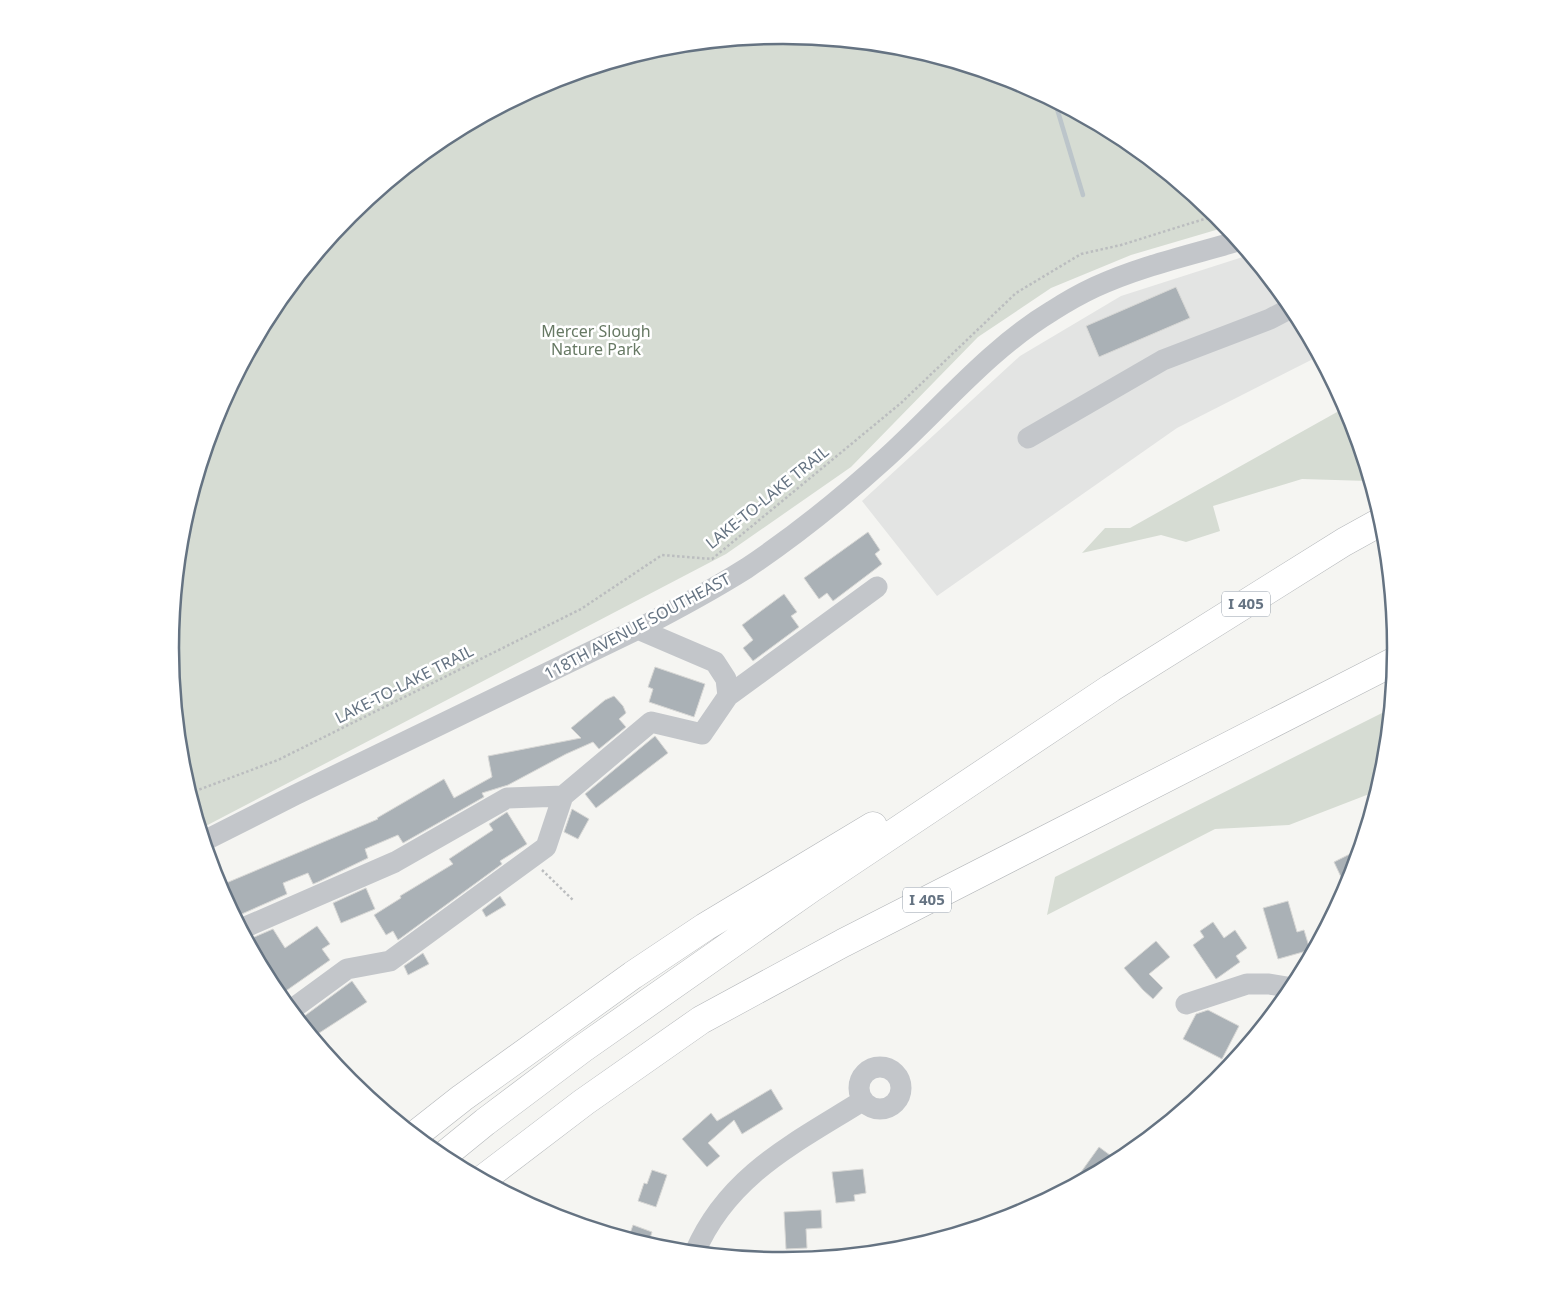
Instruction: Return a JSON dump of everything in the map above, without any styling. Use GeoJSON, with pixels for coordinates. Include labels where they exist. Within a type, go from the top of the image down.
{"type":"FeatureCollection","features":[{"type":"Feature","properties":{"kind":"highway","name":"I 405"},"geometry":{"type":"LineString","coordinates":[[449,1151],[582,1049],[812,888],[1111,688],[1375,524]]}},
{"type":"Feature","properties":{"kind":"highway","name":"I 405"},"geometry":{"type":"LineString","coordinates":[[488,1175],[584,1102],[702,1020],[852,939],[1387,665]]}},
{"type":"Feature","properties":{"kind":"highway"},"geometry":{"type":"LineString","coordinates":[[421,1131],[469,1092],[633,975],[705,927],[926,794],[1111,688]]}},
{"type":"Feature","properties":{"kind":"street","name":"118TH AVENUE SOUTHEAST"},"geometry":{"type":"LineString","coordinates":[[210,838],[638,629],[723,582],[798,532],[887,457],[997,352],[1050,312],[1095,287],[1118,278],[1231,243]]}},
{"type":"Feature","properties":{"kind":"street"},"geometry":{"type":"LineString","coordinates":[[1028,438],[1163,360],[1285,312]]}},
{"type":"Feature","properties":{"kind":"street"},"geometry":{"type":"LineString","coordinates":[[297,1006],[347,968],[390,961],[546,847],[563,796],[651,722],[702,734],[728,696],[878,588]]}},
{"type":"Feature","properties":{"kind":"street"},"geometry":{"type":"LineString","coordinates":[[638,629],[715,662],[726,680],[728,696]]}},
{"type":"Feature","properties":{"kind":"street"},"geometry":{"type":"LineString","coordinates":[[247,927],[395,862],[507,798],[563,796]]}},
{"type":"Feature","properties":{"kind":"street"},"geometry":{"type":"LineString","coordinates":[[1186,1004],[1247,984],[1283,986]]}},
{"type":"Feature","properties":{"kind":"street"},"geometry":{"type":"LineString","coordinates":[[699,1246],[719,1211],[736,1189],[760,1166],[862,1101]]}},
{"type":"Feature","properties":{"kind":"path","name":"LAKE-TO-LAKE TRAIL"},"geometry":{"type":"LineString","coordinates":[[196,791],[278,760],[582,608],[662,555],[712,559],[901,403],[1016,293],[1081,254],[1121,245],[1207,218]]}},
{"type":"Feature","properties":{"kind":"path"},"geometry":{"type":"LineString","coordinates":[[530,859],[574,901]]}},
{"type":"Feature","properties":{"kind":"shaded area"},"geometry":{"type":"Polygon","coordinates":[[[1243,257],[1285,312],[1313,359],[1177,428],[937,596],[862,501],[1020,356],[1121,296],[1243,257]]]}},
{"type":"Feature","properties":{"kind":"green space","name":"Mercer Slough Nature Park"},"geometry":{"type":"Polygon","coordinates":[[[743,45],[823,45],[862,49],[901,55],[939,64],[1014,90],[1050,106],[1119,146],[1151,169],[1181,194],[1218,229],[1131,255],[1051,288],[978,337],[851,467],[726,554],[206,826],[190,766],[184,727],[180,688],[180,608],[190,530],[199,492],[225,417],[241,381],[281,312],[329,250],[356,221],[415,169],[481,125],[516,106],[552,90],[627,64],[665,55],[743,45]]]}},
{"type":"Feature","properties":{"kind":"green space"},"geometry":{"type":"Polygon","coordinates":[[[1338,411],[1363,481],[1302,479],[1213,506],[1220,531],[1186,542],[1161,535],[1082,553],[1105,528],[1130,528],[1338,411]]]}},
{"type":"Feature","properties":{"kind":"green space"},"geometry":{"type":"Polygon","coordinates":[[[1384,712],[1376,766],[1369,794],[1289,825],[1215,829],[1047,915],[1055,877],[1384,712]]]}},
{"type":"Feature","properties":{"kind":"building"},"geometry":{"type":"Polygon","coordinates":[[[1176,287],[1190,318],[1099,357],[1086,326],[1176,287]]]}},
{"type":"Feature","properties":{"kind":"building"},"geometry":{"type":"Polygon","coordinates":[[[868,532],[880,550],[875,554],[882,564],[833,601],[827,593],[819,599],[804,578],[868,532]]]}},
{"type":"Feature","properties":{"kind":"building"},"geometry":{"type":"Polygon","coordinates":[[[784,594],[797,612],[791,616],[799,627],[753,661],[743,648],[753,640],[742,625],[784,594]]]}},
{"type":"Feature","properties":{"kind":"building"},"geometry":{"type":"Polygon","coordinates":[[[655,667],[705,684],[694,717],[649,702],[653,689],[648,687],[655,667]]]}},
{"type":"Feature","properties":{"kind":"building"},"geometry":{"type":"Polygon","coordinates":[[[614,696],[623,706],[626,713],[619,719],[626,727],[599,749],[593,742],[508,785],[482,793],[484,797],[403,843],[398,835],[365,849],[368,858],[318,882],[313,884],[308,873],[283,883],[287,894],[241,914],[227,883],[378,819],[444,779],[454,798],[492,777],[488,756],[581,738],[571,728],[605,700],[614,696]]]}},
{"type":"Feature","properties":{"kind":"building"},"geometry":{"type":"Polygon","coordinates":[[[655,736],[668,753],[596,808],[585,794],[655,736]]]}},
{"type":"Feature","properties":{"kind":"building"},"geometry":{"type":"Polygon","coordinates":[[[572,809],[589,819],[578,839],[564,832],[572,809]]]}},
{"type":"Feature","properties":{"kind":"building"},"geometry":{"type":"Polygon","coordinates":[[[507,812],[527,844],[500,861],[502,864],[398,940],[393,931],[386,935],[374,915],[401,898],[400,896],[453,864],[449,859],[493,830],[489,824],[507,812]]]}},
{"type":"Feature","properties":{"kind":"building"},"geometry":{"type":"Polygon","coordinates":[[[1351,854],[1341,877],[1334,862],[1351,854]]]}},
{"type":"Feature","properties":{"kind":"building"},"geometry":{"type":"Polygon","coordinates":[[[366,888],[375,909],[341,923],[333,903],[366,888]]]}},
{"type":"Feature","properties":{"kind":"building"},"geometry":{"type":"Polygon","coordinates":[[[500,896],[506,905],[486,917],[482,910],[500,896]]]}},
{"type":"Feature","properties":{"kind":"building"},"geometry":{"type":"Polygon","coordinates":[[[1288,901],[1297,932],[1304,930],[1309,945],[1305,951],[1278,959],[1263,908],[1288,901]]]}},
{"type":"Feature","properties":{"kind":"building"},"geometry":{"type":"Polygon","coordinates":[[[1213,922],[1224,938],[1235,930],[1247,948],[1236,956],[1240,962],[1216,979],[1193,945],[1204,937],[1200,931],[1213,922]]]}},
{"type":"Feature","properties":{"kind":"building"},"geometry":{"type":"Polygon","coordinates":[[[317,926],[330,944],[322,949],[330,960],[286,991],[253,937],[273,929],[285,948],[317,926]]]}},
{"type":"Feature","properties":{"kind":"building"},"geometry":{"type":"Polygon","coordinates":[[[1156,941],[1170,957],[1149,974],[1163,988],[1153,999],[1124,968],[1156,941]]]}},
{"type":"Feature","properties":{"kind":"building"},"geometry":{"type":"Polygon","coordinates":[[[423,953],[429,964],[408,975],[404,966],[423,953]]]}},
{"type":"Feature","properties":{"kind":"building"},"geometry":{"type":"Polygon","coordinates":[[[352,981],[367,1002],[319,1033],[304,1016],[352,981]]]}},
{"type":"Feature","properties":{"kind":"building"},"geometry":{"type":"Polygon","coordinates":[[[1208,1010],[1239,1026],[1222,1059],[1183,1039],[1196,1014],[1208,1010]]]}},
{"type":"Feature","properties":{"kind":"building"},"geometry":{"type":"Polygon","coordinates":[[[771,1089],[783,1109],[742,1134],[734,1120],[708,1143],[720,1156],[707,1167],[682,1139],[711,1113],[717,1121],[771,1089]]]}},
{"type":"Feature","properties":{"kind":"building"},"geometry":{"type":"Polygon","coordinates":[[[1099,1147],[1110,1155],[1085,1171],[1080,1174],[1099,1147]]]}},
{"type":"Feature","properties":{"kind":"building"},"geometry":{"type":"Polygon","coordinates":[[[863,1169],[866,1193],[854,1195],[855,1201],[836,1203],[832,1172],[863,1169]]]}},
{"type":"Feature","properties":{"kind":"building"},"geometry":{"type":"Polygon","coordinates":[[[652,1170],[667,1175],[656,1207],[638,1201],[644,1183],[647,1184],[652,1170]]]}},
{"type":"Feature","properties":{"kind":"building"},"geometry":{"type":"Polygon","coordinates":[[[821,1210],[822,1228],[806,1229],[807,1248],[786,1249],[784,1212],[821,1210]]]}},
{"type":"Feature","properties":{"kind":"building"},"geometry":{"type":"Polygon","coordinates":[[[633,1225],[652,1232],[650,1238],[630,1233],[633,1225]]]}},
{"type":"Feature","properties":{"kind":"waterway"},"geometry":{"type":"LineString","coordinates":[[1057,110],[1083,195]]}}]}
